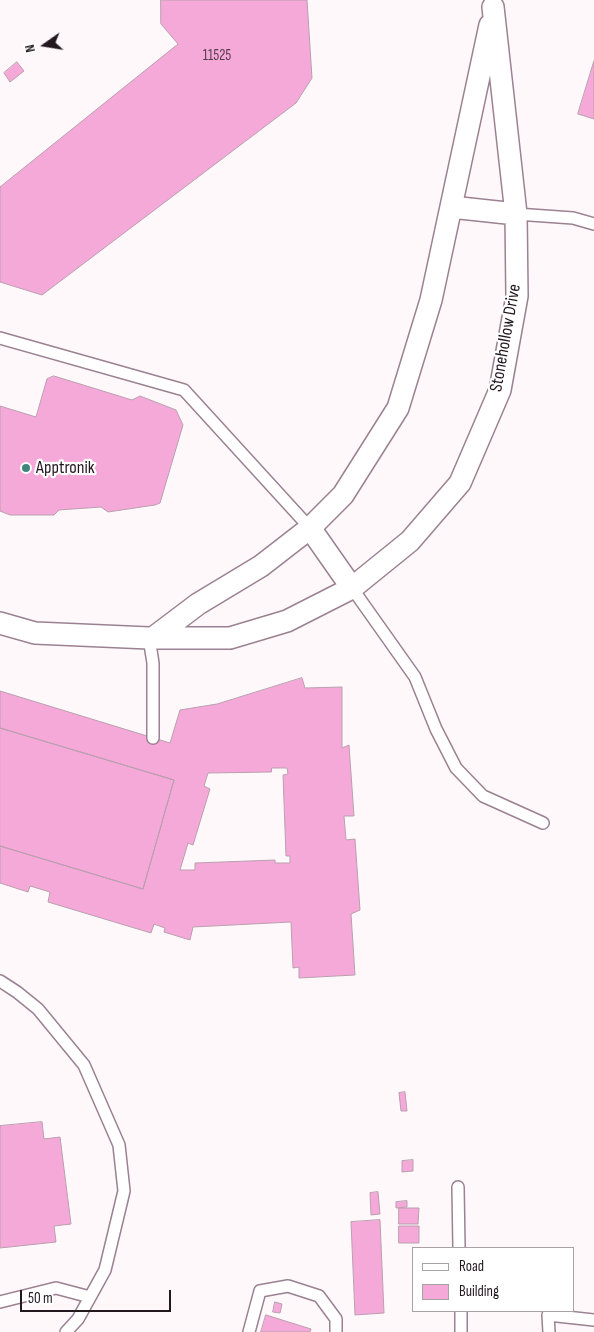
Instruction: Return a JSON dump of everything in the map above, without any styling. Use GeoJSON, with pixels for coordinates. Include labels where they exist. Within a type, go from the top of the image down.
{"type":"FeatureCollection","features":[{"type":"Feature","properties":{"kind":"street","name":"Stonehollow Drive"},"geometry":{"type":"LineString","coordinates":[[151,638],[198,604],[260,566],[310,528],[343,495],[398,408],[432,300],[494,3]]}},
{"type":"Feature","properties":{"kind":"street","name":"Stonehollow Drive"},"geometry":{"type":"LineString","coordinates":[[0,623],[35,633],[151,638],[230,638],[287,621],[352,588],[410,542],[460,482],[500,390],[517,296],[516,214],[494,3]]}},
{"type":"Feature","properties":{"kind":"street"},"geometry":{"type":"LineString","coordinates":[[451,207],[516,214]]}},
{"type":"Feature","properties":{"kind":"street"},"geometry":{"type":"LineString","coordinates":[[310,528],[352,588]]}},
{"type":"Feature","properties":{"kind":"lane"},"geometry":{"type":"LineString","coordinates":[[516,214],[574,218],[594,224]]}},
{"type":"Feature","properties":{"kind":"lane"},"geometry":{"type":"LineString","coordinates":[[0,338],[184,390],[310,528]]}},
{"type":"Feature","properties":{"kind":"lane"},"geometry":{"type":"LineString","coordinates":[[352,588],[415,677],[436,729],[456,768],[483,796],[543,823]]}},
{"type":"Feature","properties":{"kind":"lane"},"geometry":{"type":"LineString","coordinates":[[151,638],[153,738]]}},
{"type":"Feature","properties":{"kind":"lane"},"geometry":{"type":"LineString","coordinates":[[0,981],[38,1009],[84,1065],[119,1145],[124,1191],[105,1270],[78,1319],[66,1332]]}},
{"type":"Feature","properties":{"kind":"lane"},"geometry":{"type":"LineString","coordinates":[[458,1187],[460,1247]]}},
{"type":"Feature","properties":{"kind":"lane"},"geometry":{"type":"LineString","coordinates":[[249,1332],[260,1291],[288,1286],[319,1296],[336,1319],[336,1332]]}},
{"type":"Feature","properties":{"kind":"lane"},"geometry":{"type":"LineString","coordinates":[[0,1302],[56,1288],[90,1297]]}},
{"type":"Feature","properties":{"kind":"lane"},"geometry":{"type":"LineString","coordinates":[[461,1312],[461,1332]]}},
{"type":"Feature","properties":{"kind":"lane"},"geometry":{"type":"LineString","coordinates":[[549,1332],[548,1315],[594,1320]]}},
{"type":"Feature","properties":{"kind":"building"},"geometry":{"type":"Polygon","coordinates":[[[161,0],[307,0],[312,78],[296,103],[42,295],[0,282],[0,187],[178,44],[161,24],[161,0]]]}},
{"type":"Feature","properties":{"kind":"building"},"geometry":{"type":"Polygon","coordinates":[[[594,61],[594,119],[578,114],[594,61]]]}},
{"type":"Feature","properties":{"kind":"building"},"geometry":{"type":"Polygon","coordinates":[[[17,62],[24,71],[10,82],[4,73],[17,62]]]}},
{"type":"Feature","properties":{"kind":"building"},"geometry":{"type":"Polygon","coordinates":[[[54,376],[132,400],[140,396],[176,410],[183,425],[160,503],[108,512],[101,507],[59,510],[54,515],[10,515],[0,511],[0,406],[36,417],[47,379],[54,376]]]}},
{"type":"Feature","properties":{"kind":"building"},"geometry":{"type":"Polygon","coordinates":[[[302,678],[305,688],[342,687],[342,748],[349,745],[354,816],[344,816],[346,840],[355,839],[360,910],[351,914],[355,975],[299,978],[299,967],[293,968],[291,922],[193,927],[190,940],[164,932],[165,928],[154,924],[151,933],[48,902],[50,892],[30,886],[28,892],[0,883],[0,846],[143,889],[174,780],[0,728],[0,691],[170,743],[180,710],[217,704],[302,678]],[[272,768],[271,772],[208,773],[204,786],[210,789],[193,845],[188,843],[180,870],[195,870],[195,863],[275,860],[275,863],[290,863],[290,856],[286,856],[283,775],[288,774],[287,768],[272,768]]]}},
{"type":"Feature","properties":{"kind":"building"},"geometry":{"type":"Polygon","coordinates":[[[0,728],[174,780],[143,889],[0,846],[0,728]]]}},
{"type":"Feature","properties":{"kind":"building"},"geometry":{"type":"Polygon","coordinates":[[[405,1092],[407,1111],[401,1111],[399,1093],[405,1092]]]}},
{"type":"Feature","properties":{"kind":"building"},"geometry":{"type":"Polygon","coordinates":[[[42,1122],[44,1139],[60,1137],[71,1224],[54,1226],[56,1242],[0,1248],[0,1126],[42,1122]]]}},
{"type":"Feature","properties":{"kind":"building"},"geometry":{"type":"Polygon","coordinates":[[[413,1160],[413,1171],[402,1172],[402,1161],[413,1160]]]}},
{"type":"Feature","properties":{"kind":"building"},"geometry":{"type":"Polygon","coordinates":[[[378,1192],[380,1214],[371,1215],[370,1193],[378,1192]]]}},
{"type":"Feature","properties":{"kind":"building"},"geometry":{"type":"Polygon","coordinates":[[[407,1201],[407,1207],[396,1208],[396,1202],[407,1201]]]}},
{"type":"Feature","properties":{"kind":"building"},"geometry":{"type":"Polygon","coordinates":[[[399,1208],[419,1208],[418,1224],[399,1224],[399,1208]]]}},
{"type":"Feature","properties":{"kind":"building"},"geometry":{"type":"Polygon","coordinates":[[[380,1220],[384,1313],[355,1315],[351,1222],[380,1220]]]}},
{"type":"Feature","properties":{"kind":"building"},"geometry":{"type":"Polygon","coordinates":[[[399,1226],[419,1226],[419,1243],[399,1243],[399,1226]]]}},
{"type":"Feature","properties":{"kind":"building"},"geometry":{"type":"Polygon","coordinates":[[[275,1302],[282,1304],[280,1313],[273,1312],[275,1302]]]}},
{"type":"Feature","properties":{"kind":"building"},"geometry":{"type":"Polygon","coordinates":[[[266,1315],[311,1329],[310,1332],[261,1332],[266,1315]]]}},
{"type":"Feature","properties":{"kind":"place","name":"Apptronik"},"geometry":{"type":"Point","coordinates":[26,468]}}]}
